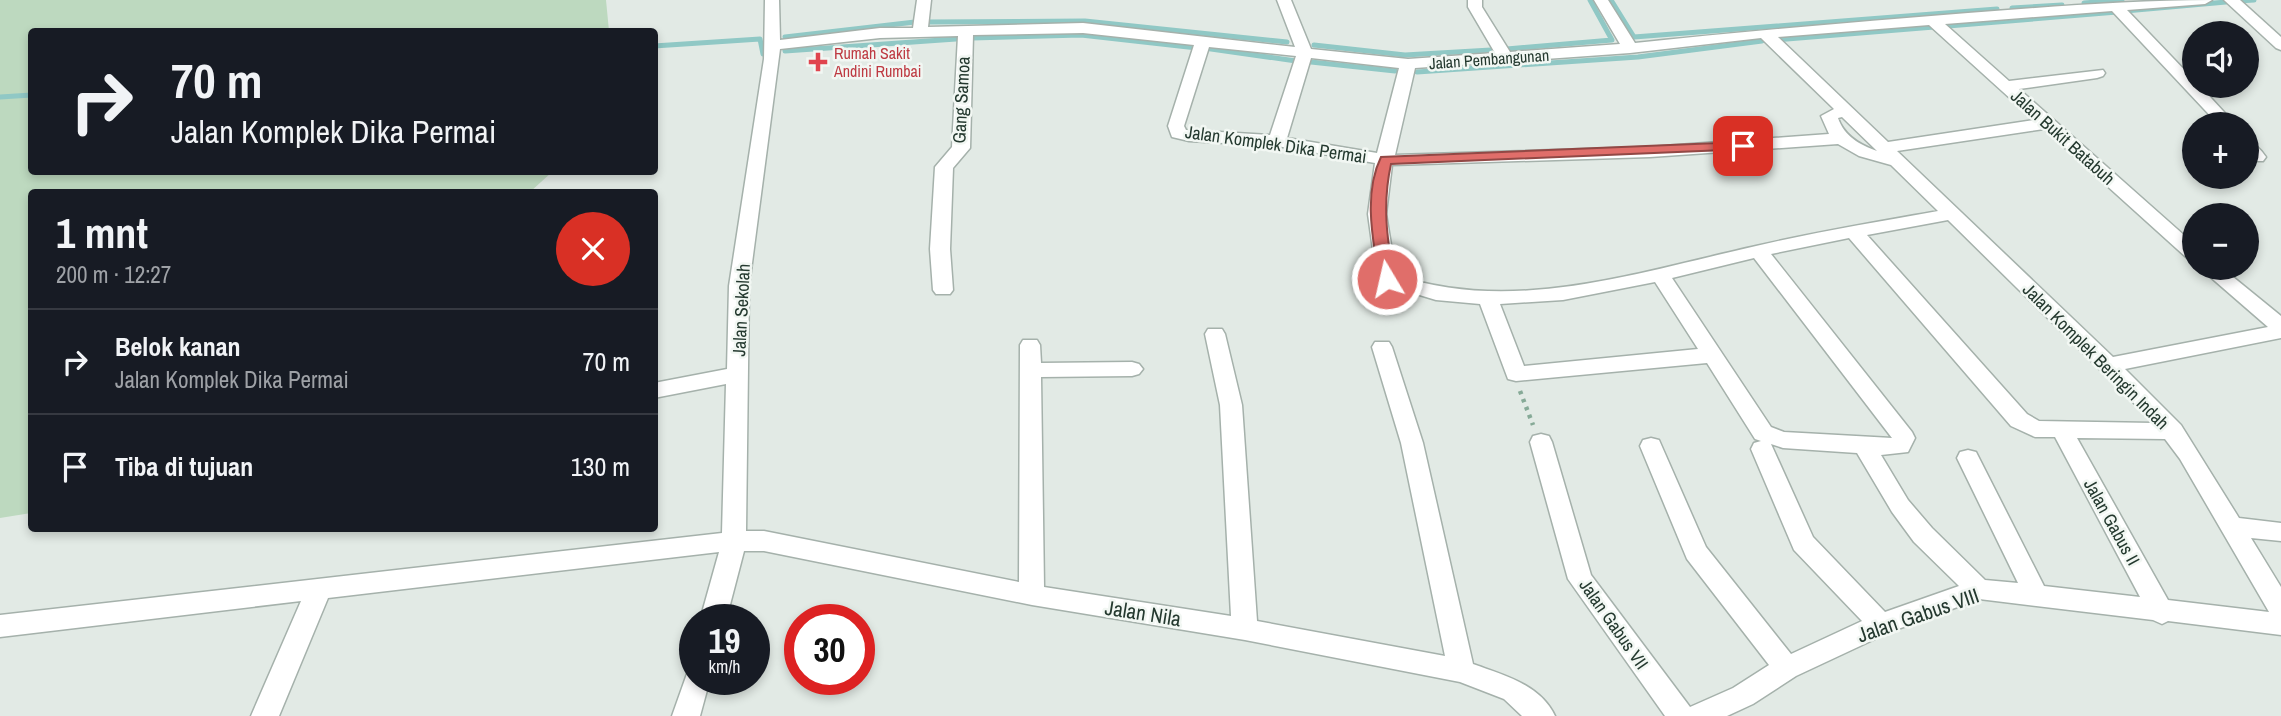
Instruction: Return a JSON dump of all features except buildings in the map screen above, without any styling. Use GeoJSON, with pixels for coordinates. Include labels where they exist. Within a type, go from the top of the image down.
{"type":"FeatureCollection","features":[{"type":"Feature","properties":{"kind":"street","name":"Jalan Sekolah"},"geometry":{"type":"LineString","coordinates":[[717,604],[734,541],[739,286],[773,45],[772,0]]}},
{"type":"Feature","properties":{"kind":"street"},"geometry":{"type":"LineString","coordinates":[[920,31],[925,0]]}},
{"type":"Feature","properties":{"kind":"street"},"geometry":{"type":"LineString","coordinates":[[1277,141],[1304,52],[1284,0]]}},
{"type":"Feature","properties":{"kind":"street"},"geometry":{"type":"LineString","coordinates":[[1475,0],[1475,7],[1506,58]]}},
{"type":"Feature","properties":{"kind":"street"},"geometry":{"type":"LineString","coordinates":[[1601,0],[1630,48]]}},
{"type":"Feature","properties":{"kind":"street"},"geometry":{"type":"LineString","coordinates":[[1997,0],[2008,15]]}},
{"type":"Feature","properties":{"kind":"street","name":"Jalan Pembangunan"},"geometry":{"type":"LineString","coordinates":[[773,45],[920,31],[1083,28],[1408,64],[1630,48],[1765,33],[2008,15],[2071,5],[2119,10],[2204,0]]}},
{"type":"Feature","properties":{"kind":"street"},"geometry":{"type":"LineString","coordinates":[[2237,5],[2281,45]]}},
{"type":"Feature","properties":{"kind":"street"},"geometry":{"type":"LineString","coordinates":[[2119,10],[2216,112]]}},
{"type":"Feature","properties":{"kind":"street","name":"Jalan Bukit Batabuh"},"geometry":{"type":"LineString","coordinates":[[1932,20],[2182,243]]}},
{"type":"Feature","properties":{"kind":"street","name":"Gang Samoa"},"geometry":{"type":"LineString","coordinates":[[943,289],[940,249],[944,167],[961,148],[966,30]]}},
{"type":"Feature","properties":{"kind":"street","name":"Jalan Komplek Beringin Indah"},"geometry":{"type":"LineString","coordinates":[[1765,33],[2157,412],[2173,431]]}},
{"type":"Feature","properties":{"kind":"street","name":"Jalan Komplek Dika Permai"},"geometry":{"type":"LineString","coordinates":[[1203,41],[1176,126],[1178,133],[1189,136],[1277,141],[1386,160],[1650,152],[1845,138]]}},
{"type":"Feature","properties":{"kind":"street"},"geometry":{"type":"LineString","coordinates":[[1408,64],[1404,94],[1378,194],[1380,239],[1387,279],[1441,295],[1488,299],[1547,296],[1952,214]]}},
{"type":"Feature","properties":{"kind":"street"},"geometry":{"type":"LineString","coordinates":[[2006,86],[2097,73]]}},
{"type":"Feature","properties":{"kind":"street"},"geometry":{"type":"LineString","coordinates":[[1844,111],[1829,117],[1830,125],[1860,152],[1890,154],[2047,123]]}},
{"type":"Feature","properties":{"kind":"street","name":"Jalan Komplek Beringin Indah"},"geometry":{"type":"LineString","coordinates":[[1854,232],[2019,420],[2035,429],[2173,431]]}},
{"type":"Feature","properties":{"kind":"street"},"geometry":{"type":"LineString","coordinates":[[1660,274],[1763,433],[1783,440],[1900,446],[1904,438],[1759,251]]}},
{"type":"Feature","properties":{"kind":"street"},"geometry":{"type":"LineString","coordinates":[[2223,280],[2275,330],[2281,349]]}},
{"type":"Feature","properties":{"kind":"street"},"geometry":{"type":"LineString","coordinates":[[1488,299],[1516,374],[1714,355]]}},
{"type":"Feature","properties":{"kind":"street"},"geometry":{"type":"LineString","coordinates":[[2107,365],[2275,330]]}},
{"type":"Feature","properties":{"kind":"street"},"geometry":{"type":"LineString","coordinates":[[1215,334],[1231,405],[1245,629]]}},
{"type":"Feature","properties":{"kind":"street"},"geometry":{"type":"LineString","coordinates":[[1030,345],[1032,595]]}},
{"type":"Feature","properties":{"kind":"street"},"geometry":{"type":"LineString","coordinates":[[1382,347],[1412,443],[1461,671]]}},
{"type":"Feature","properties":{"kind":"street"},"geometry":{"type":"LineString","coordinates":[[1031,370],[1132,369]]}},
{"type":"Feature","properties":{"kind":"street"},"geometry":{"type":"LineString","coordinates":[[658,390],[737,374]]}},
{"type":"Feature","properties":{"kind":"street","name":"Jalan Gabus II"},"geometry":{"type":"LineString","coordinates":[[2062,430],[2162,613]]}},
{"type":"Feature","properties":{"kind":"street"},"geometry":{"type":"LineString","coordinates":[[2173,431],[2281,609]]}},
{"type":"Feature","properties":{"kind":"street","name":"Jalan Gabus VII"},"geometry":{"type":"LineString","coordinates":[[1541,442],[1580,579],[1681,716]]}},
{"type":"Feature","properties":{"kind":"street"},"geometry":{"type":"LineString","coordinates":[[1651,446],[1696,552],[1787,668]]}},
{"type":"Feature","properties":{"kind":"street"},"geometry":{"type":"LineString","coordinates":[[1864,446],[1900,506],[1923,535],[1979,589]]}},
{"type":"Feature","properties":{"kind":"street"},"geometry":{"type":"LineString","coordinates":[[1762,449],[1803,543],[1881,624]]}},
{"type":"Feature","properties":{"kind":"street"},"geometry":{"type":"LineString","coordinates":[[1968,458],[2037,597]]}},
{"type":"Feature","properties":{"kind":"street"},"geometry":{"type":"LineString","coordinates":[[2230,526],[2281,532]]}},
{"type":"Feature","properties":{"kind":"street","name":"Jalan Nila"},"geometry":{"type":"LineString","coordinates":[[0,626],[734,541],[764,541],[1032,595],[1245,629],[1461,671],[1514,691],[1541,716]]}},
{"type":"Feature","properties":{"kind":"street","name":"Jalan Gabus VIII"},"geometry":{"type":"LineString","coordinates":[[1699,716],[1743,696],[1787,668],[1881,624],[1979,589],[2162,613],[2281,624]]}},
{"type":"Feature","properties":{"kind":"street"},"geometry":{"type":"LineString","coordinates":[[265,716],[319,590]]}},
{"type":"Feature","properties":{"kind":"street"},"geometry":{"type":"LineString","coordinates":[[686,716],[692,695]]}},
{"type":"Feature","properties":{"kind":"path"},"geometry":{"type":"LineString","coordinates":[[1516,374],[1525,410],[1541,442]]}},
{"type":"Feature","properties":{"kind":"green space"},"geometry":{"type":"Polygon","coordinates":[[[0,0],[606,0],[609,28],[28,28],[28,175],[549,175],[533,189],[28,189],[28,513],[0,518],[0,0]]]}},
{"type":"Feature","properties":{"kind":"waterway"},"geometry":{"type":"LineString","coordinates":[[1507,49],[1612,40],[1590,0]]}},
{"type":"Feature","properties":{"kind":"waterway"},"geometry":{"type":"LineString","coordinates":[[1611,0],[1634,37],[1997,9]]}},
{"type":"Feature","properties":{"kind":"waterway"},"geometry":{"type":"LineString","coordinates":[[2084,3],[2122,0]]}},
{"type":"Feature","properties":{"kind":"waterway"},"geometry":{"type":"LineString","coordinates":[[2238,1],[2254,0]]}},
{"type":"Feature","properties":{"kind":"waterway"},"geometry":{"type":"LineString","coordinates":[[2125,11],[2226,2]]}},
{"type":"Feature","properties":{"kind":"waterway"},"geometry":{"type":"LineString","coordinates":[[2012,8],[2062,5]]}},
{"type":"Feature","properties":{"kind":"waterway"},"geometry":{"type":"LineString","coordinates":[[1948,26],[2117,12]]}},
{"type":"Feature","properties":{"kind":"waterway"},"geometry":{"type":"LineString","coordinates":[[926,22],[1085,21],[1287,42]]}},
{"type":"Feature","properties":{"kind":"waterway"},"geometry":{"type":"LineString","coordinates":[[785,37],[915,22]]}},
{"type":"Feature","properties":{"kind":"waterway"},"geometry":{"type":"LineString","coordinates":[[1776,40],[1934,27]]}},
{"type":"Feature","properties":{"kind":"waterway"},"geometry":{"type":"LineString","coordinates":[[972,38],[1081,35],[1197,48]]}},
{"type":"Feature","properties":{"kind":"waterway"},"geometry":{"type":"LineString","coordinates":[[658,46],[760,39],[763,54]]}},
{"type":"Feature","properties":{"kind":"waterway"},"geometry":{"type":"LineString","coordinates":[[785,51],[956,39]]}},
{"type":"Feature","properties":{"kind":"waterway"},"geometry":{"type":"LineString","coordinates":[[1417,72],[1638,57],[1762,41]]}},
{"type":"Feature","properties":{"kind":"waterway"},"geometry":{"type":"LineString","coordinates":[[1314,45],[1405,55],[1491,50]]}},
{"type":"Feature","properties":{"kind":"waterway"},"geometry":{"type":"LineString","coordinates":[[1204,48],[1296,61]]}},
{"type":"Feature","properties":{"kind":"waterway"},"geometry":{"type":"LineString","coordinates":[[1311,62],[1395,71]]}},
{"type":"Feature","properties":{"kind":"waterway"},"geometry":{"type":"LineString","coordinates":[[0,97],[28,95]]}},
{"type":"Feature","properties":{"kind":"place","name":"Rumah Sakit Andini Rumbai"},"geometry":{"type":"Point","coordinates":[818,62]}},
{"type":"Feature","properties":{"kind":"route"},"geometry":{"type":"LineString","coordinates":[[1387,279],[1380,239],[1378,194],[1386,160],[1650,152],[1743,146]]}}]}
